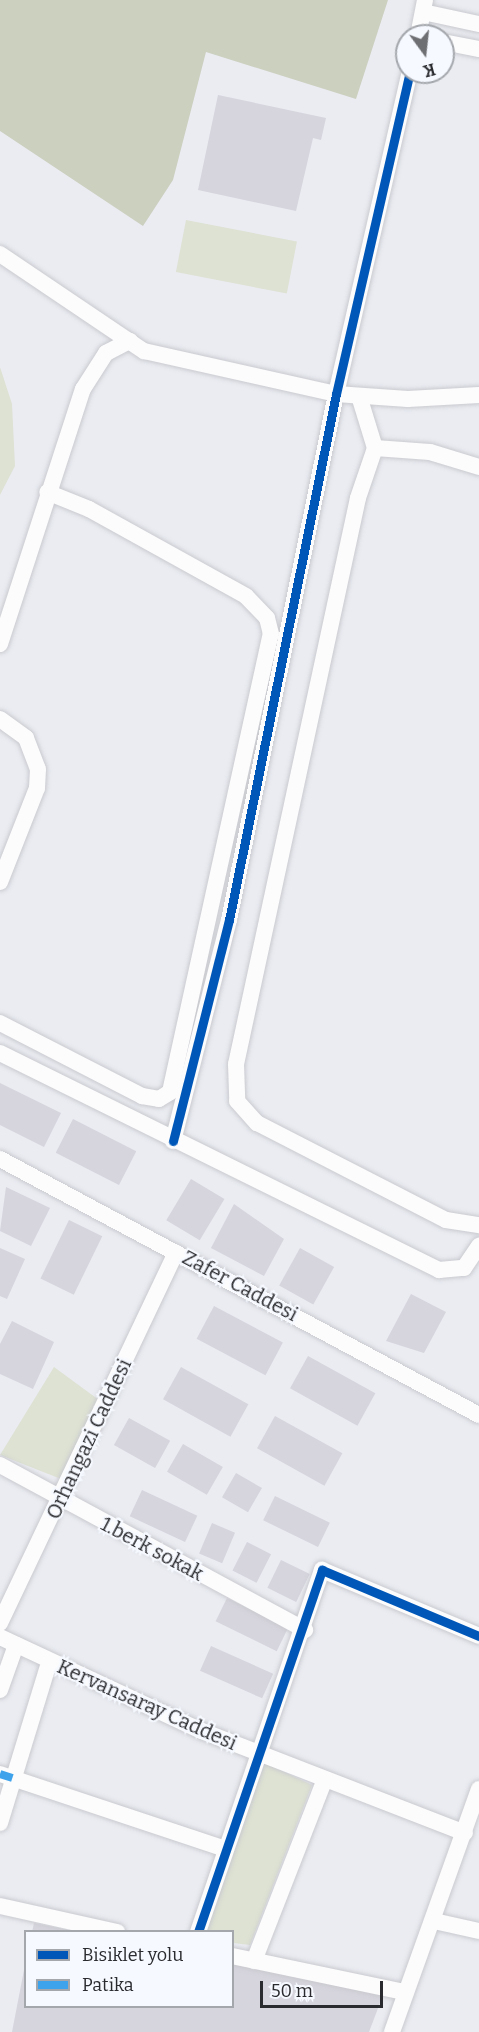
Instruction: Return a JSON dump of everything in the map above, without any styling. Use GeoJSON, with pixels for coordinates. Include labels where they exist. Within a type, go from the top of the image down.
{"type":"FeatureCollection","features":[{"type":"Feature","properties":{"kind":"street"},"geometry":{"type":"LineString","coordinates":[[420,24],[424,6],[479,24]]}},
{"type":"Feature","properties":{"kind":"street"},"geometry":{"type":"LineString","coordinates":[[455,44],[479,49]]}},
{"type":"Feature","properties":{"kind":"street"},"geometry":{"type":"LineString","coordinates":[[173,1141],[229,920],[336,394],[407,84]]}},
{"type":"Feature","properties":{"kind":"street"},"geometry":{"type":"LineString","coordinates":[[0,254],[144,351],[336,394],[359,396],[479,395]]}},
{"type":"Feature","properties":{"kind":"street"},"geometry":{"type":"LineString","coordinates":[[0,644],[47,492],[94,366],[130,341]]}},
{"type":"Feature","properties":{"kind":"street"},"geometry":{"type":"LineString","coordinates":[[359,396],[375,448],[358,498],[236,1064],[237,1101],[257,1124],[446,1220],[479,1225]]}},
{"type":"Feature","properties":{"kind":"street"},"geometry":{"type":"LineString","coordinates":[[375,448],[430,452],[479,467]]}},
{"type":"Feature","properties":{"kind":"street"},"geometry":{"type":"LineString","coordinates":[[0,1023],[142,1096],[159,1099],[170,1092],[271,633],[267,618],[246,596],[89,508],[47,492]]}},
{"type":"Feature","properties":{"kind":"street"},"geometry":{"type":"LineString","coordinates":[[0,719],[26,738],[38,769],[37,788],[0,882]]}},
{"type":"Feature","properties":{"kind":"street"},"geometry":{"type":"LineString","coordinates":[[0,1053],[173,1141],[439,1270],[464,1268],[479,1246]]}},
{"type":"Feature","properties":{"kind":"street","name":"Zafer Caddesi"},"geometry":{"type":"LineString","coordinates":[[0,1159],[479,1415]]}},
{"type":"Feature","properties":{"kind":"street","name":"Orhangazi Caddesi"},"geometry":{"type":"LineString","coordinates":[[0,1623],[61,1500],[176,1252]]}},
{"type":"Feature","properties":{"kind":"street","name":"1.berk sokak"},"geometry":{"type":"LineString","coordinates":[[0,1465],[305,1630]]}},
{"type":"Feature","properties":{"kind":"street"},"geometry":{"type":"LineString","coordinates":[[199,1930],[259,1754],[305,1630],[322,1570],[479,1636]]}},
{"type":"Feature","properties":{"kind":"street","name":"Kervansaray Caddesi"},"geometry":{"type":"LineString","coordinates":[[0,1637],[49,1662],[259,1754],[465,1833]]}},
{"type":"Feature","properties":{"kind":"street"},"geometry":{"type":"LineString","coordinates":[[0,1690],[16,1645]]}},
{"type":"Feature","properties":{"kind":"street"},"geometry":{"type":"LineString","coordinates":[[0,1823],[6,1776],[49,1662]]}},
{"type":"Feature","properties":{"kind":"street"},"geometry":{"type":"LineString","coordinates":[[6,1776],[226,1849]]}},
{"type":"Feature","properties":{"kind":"street"},"geometry":{"type":"LineString","coordinates":[[254,1960],[325,1779]]}},
{"type":"Feature","properties":{"kind":"street"},"geometry":{"type":"LineString","coordinates":[[392,2032],[405,1992],[434,1921],[479,1789]]}},
{"type":"Feature","properties":{"kind":"street"},"geometry":{"type":"LineString","coordinates":[[0,1906],[108,1930]]}},
{"type":"Feature","properties":{"kind":"street"},"geometry":{"type":"LineString","coordinates":[[434,1921],[479,1931]]}},
{"type":"Feature","properties":{"kind":"street"},"geometry":{"type":"LineString","coordinates":[[234,1956],[405,1992]]}},
{"type":"Feature","properties":{"kind":"green space"},"geometry":{"type":"Polygon","coordinates":[[[0,0],[388,0],[356,99],[206,52],[173,180],[143,226],[0,131],[0,0]]]}},
{"type":"Feature","properties":{"kind":"green space"},"geometry":{"type":"Polygon","coordinates":[[[186,220],[297,242],[287,294],[176,272],[186,220]]]}},
{"type":"Feature","properties":{"kind":"green space"},"geometry":{"type":"Polygon","coordinates":[[[0,367],[12,404],[15,466],[0,495],[0,367]]]}},
{"type":"Feature","properties":{"kind":"green space"},"geometry":{"type":"Polygon","coordinates":[[[54,1367],[99,1400],[61,1479],[0,1455],[54,1367]]]}},
{"type":"Feature","properties":{"kind":"green space"},"geometry":{"type":"Polygon","coordinates":[[[265,1763],[312,1785],[250,1945],[234,1943],[234,1930],[204,1930],[265,1763]]]}},
{"type":"Feature","properties":{"kind":"building"},"geometry":{"type":"Polygon","coordinates":[[[218,95],[326,118],[321,140],[313,138],[296,211],[198,190],[218,95]]]}},
{"type":"Feature","properties":{"kind":"building"},"geometry":{"type":"Polygon","coordinates":[[[0,1083],[61,1113],[44,1147],[0,1125],[0,1083]]]}},
{"type":"Feature","properties":{"kind":"building"},"geometry":{"type":"Polygon","coordinates":[[[73,1119],[136,1151],[119,1185],[56,1153],[73,1119]]]}},
{"type":"Feature","properties":{"kind":"building"},"geometry":{"type":"Polygon","coordinates":[[[191,1179],[224,1199],[200,1240],[166,1220],[191,1179]]]}},
{"type":"Feature","properties":{"kind":"building"},"geometry":{"type":"Polygon","coordinates":[[[6,1187],[50,1208],[31,1246],[0,1231],[6,1187]]]}},
{"type":"Feature","properties":{"kind":"building"},"geometry":{"type":"Polygon","coordinates":[[[234,1204],[284,1239],[264,1276],[211,1248],[234,1204]]]}},
{"type":"Feature","properties":{"kind":"building"},"geometry":{"type":"Polygon","coordinates":[[[69,1220],[102,1236],[74,1295],[41,1278],[69,1220]]]}},
{"type":"Feature","properties":{"kind":"building"},"geometry":{"type":"Polygon","coordinates":[[[0,1248],[25,1259],[7,1299],[0,1296],[0,1248]]]}},
{"type":"Feature","properties":{"kind":"building"},"geometry":{"type":"Polygon","coordinates":[[[300,1248],[334,1267],[313,1305],[279,1286],[300,1248]]]}},
{"type":"Feature","properties":{"kind":"building"},"geometry":{"type":"Polygon","coordinates":[[[411,1294],[446,1312],[424,1353],[386,1341],[411,1294]]]}},
{"type":"Feature","properties":{"kind":"building"},"geometry":{"type":"Polygon","coordinates":[[[214,1306],[283,1343],[265,1375],[197,1339],[214,1306]]]}},
{"type":"Feature","properties":{"kind":"building"},"geometry":{"type":"Polygon","coordinates":[[[12,1321],[54,1342],[33,1389],[0,1374],[0,1344],[12,1321]]]}},
{"type":"Feature","properties":{"kind":"building"},"geometry":{"type":"Polygon","coordinates":[[[308,1356],[375,1393],[357,1426],[290,1388],[308,1356]]]}},
{"type":"Feature","properties":{"kind":"building"},"geometry":{"type":"Polygon","coordinates":[[[181,1367],[248,1404],[230,1437],[163,1399],[181,1367]]]}},
{"type":"Feature","properties":{"kind":"building"},"geometry":{"type":"Polygon","coordinates":[[[275,1416],[342,1453],[324,1486],[257,1448],[275,1416]]]}},
{"type":"Feature","properties":{"kind":"building"},"geometry":{"type":"Polygon","coordinates":[[[129,1418],[170,1441],[155,1468],[114,1445],[129,1418]]]}},
{"type":"Feature","properties":{"kind":"building"},"geometry":{"type":"Polygon","coordinates":[[[183,1444],[223,1467],[207,1495],[167,1472],[183,1444]]]}},
{"type":"Feature","properties":{"kind":"building"},"geometry":{"type":"Polygon","coordinates":[[[236,1473],[262,1488],[248,1512],[222,1497],[236,1473]]]}},
{"type":"Feature","properties":{"kind":"building"},"geometry":{"type":"Polygon","coordinates":[[[142,1490],[197,1516],[185,1542],[130,1516],[142,1490]]]}},
{"type":"Feature","properties":{"kind":"building"},"geometry":{"type":"Polygon","coordinates":[[[275,1496],[330,1523],[318,1547],[263,1520],[275,1496]]]}},
{"type":"Feature","properties":{"kind":"building"},"geometry":{"type":"Polygon","coordinates":[[[212,1523],[235,1533],[222,1563],[199,1553],[212,1523]]]}},
{"type":"Feature","properties":{"kind":"building"},"geometry":{"type":"Polygon","coordinates":[[[247,1542],[271,1554],[257,1583],[232,1571],[247,1542]]]}},
{"type":"Feature","properties":{"kind":"building"},"geometry":{"type":"Polygon","coordinates":[[[281,1560],[310,1574],[296,1602],[267,1588],[281,1560]]]}},
{"type":"Feature","properties":{"kind":"building"},"geometry":{"type":"Polygon","coordinates":[[[227,1598],[288,1628],[277,1651],[216,1621],[227,1598]]]}},
{"type":"Feature","properties":{"kind":"building"},"geometry":{"type":"Polygon","coordinates":[[[211,1646],[273,1674],[262,1698],[200,1671],[211,1646]]]}},
{"type":"Feature","properties":{"kind":"building"},"geometry":{"type":"Polygon","coordinates":[[[34,1923],[68,1930],[32,1930],[34,1923]]]}},
{"type":"Feature","properties":{"kind":"building"},"geometry":{"type":"Polygon","coordinates":[[[234,1964],[383,1995],[369,2032],[12,2032],[24,1970],[24,2008],[234,2008],[234,1964]]]}},
{"type":"Feature","properties":{"kind":"marked path"},"geometry":{"type":"LineString","coordinates":[[0,1774],[12,1778]]}},
{"type":"Feature","properties":{"kind":"cycle path"},"geometry":{"type":"LineString","coordinates":[[173,1141],[229,920],[336,394],[407,84]]}},
{"type":"Feature","properties":{"kind":"cycle path"},"geometry":{"type":"LineString","coordinates":[[199,1930],[322,1570],[479,1636]]}}]}
